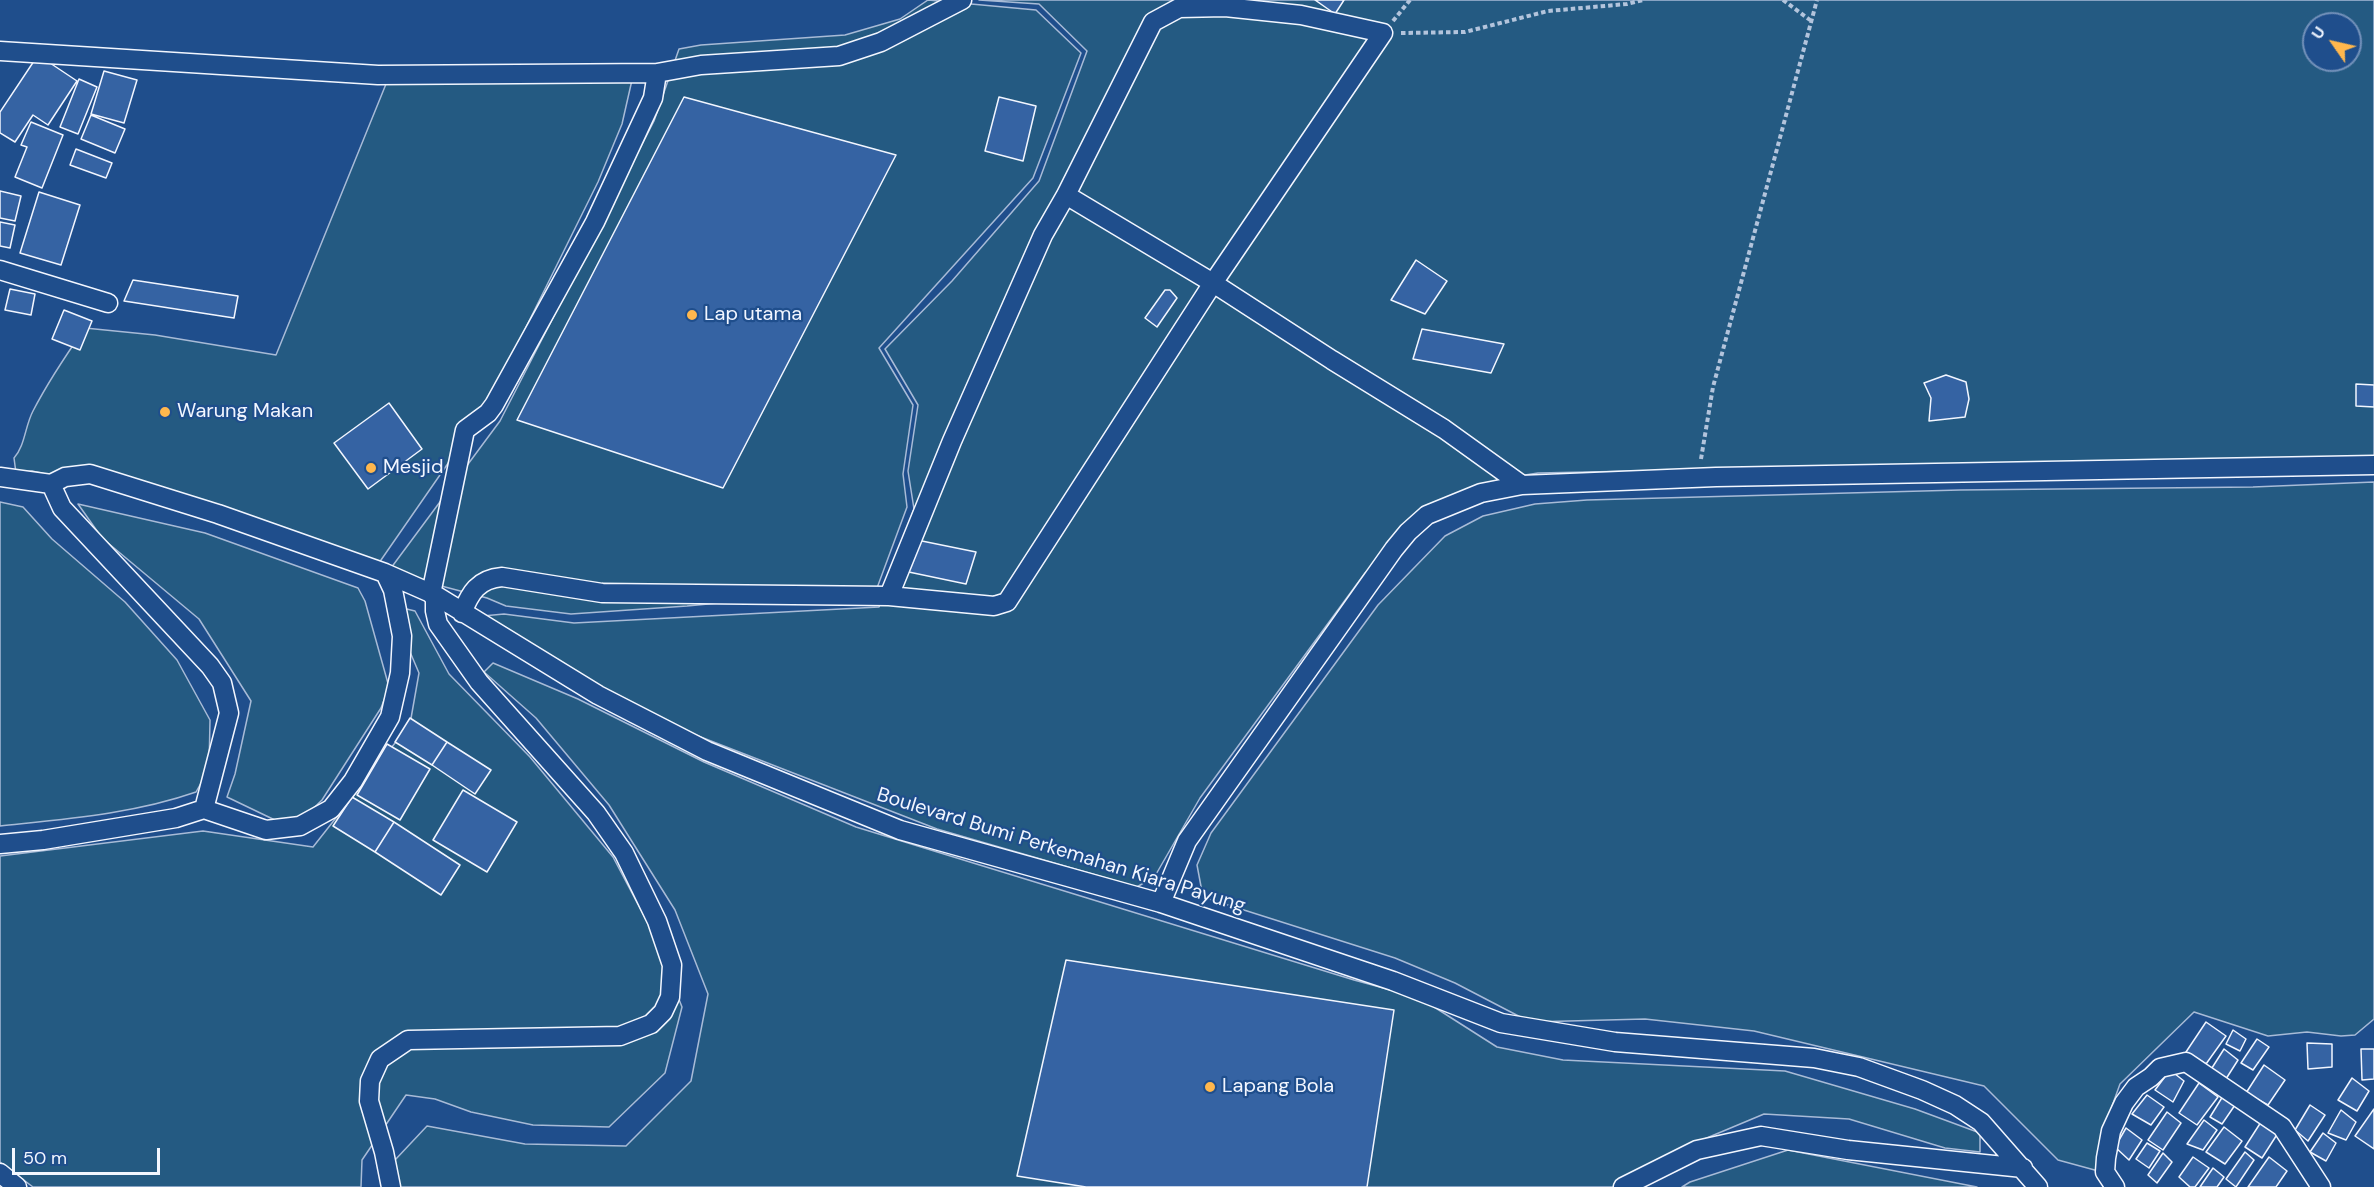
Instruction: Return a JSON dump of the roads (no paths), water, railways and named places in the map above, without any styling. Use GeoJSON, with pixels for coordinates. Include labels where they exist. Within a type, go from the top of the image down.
{"type":"FeatureCollection","features":[{"type":"Feature","properties":{"kind":"street"},"geometry":{"type":"LineString","coordinates":[[0,53],[378,75],[657,73],[701,65],[839,56],[881,42],[962,0]]}},
{"type":"Feature","properties":{"kind":"street"},"geometry":{"type":"LineString","coordinates":[[462,614],[470,592],[489,578],[502,577],[602,593],[889,596],[994,606],[1007,602],[1214,284],[1383,33],[1301,15],[1225,7],[1179,8],[1153,22],[1044,235],[957,430],[889,596]]}},
{"type":"Feature","properties":{"kind":"street"},"geometry":{"type":"LineString","coordinates":[[391,1187],[384,1152],[369,1101],[370,1081],[380,1059],[408,1040],[620,1036],[651,1024],[663,1012],[670,997],[672,965],[657,921],[624,853],[596,813],[479,682],[438,624],[433,595],[465,430],[488,413],[494,405],[595,222],[653,98],[657,73]]}},
{"type":"Feature","properties":{"kind":"street"},"geometry":{"type":"LineString","coordinates":[[1066,195],[1214,284],[1460,439],[1522,485]]}},
{"type":"Feature","properties":{"kind":"street"},"geometry":{"type":"LineString","coordinates":[[0,270],[108,303]]}},
{"type":"Feature","properties":{"kind":"street"},"geometry":{"type":"LineString","coordinates":[[1161,903],[1187,841],[1353,604],[1408,532],[1426,515],[1481,493],[1522,485],[1698,478],[2374,465]]}},
{"type":"Feature","properties":{"kind":"street","name":"Boulevard Bumi Perkemahan Kiara Payung"},"geometry":{"type":"LineString","coordinates":[[51,484],[64,477],[90,474],[218,514],[385,573],[433,595],[598,695],[706,751],[900,830],[1161,903],[1393,981],[1501,1023],[1615,1042],[1814,1058],[1859,1067],[1922,1090],[1955,1105],[1981,1122],[2038,1187]]}},
{"type":"Feature","properties":{"kind":"street"},"geometry":{"type":"LineString","coordinates":[[0,477],[51,484],[62,508],[210,666],[222,683],[229,713],[204,809]]}},
{"type":"Feature","properties":{"kind":"street"},"geometry":{"type":"LineString","coordinates":[[0,844],[43,840],[176,818],[204,809],[266,830],[300,826],[331,809],[353,781],[390,717],[400,673],[402,636],[393,590],[385,573]]}},
{"type":"Feature","properties":{"kind":"street"},"geometry":{"type":"LineString","coordinates":[[2115,1187],[2105,1172],[2106,1158],[2111,1131],[2124,1102],[2136,1087],[2160,1068],[2186,1062],[2246,1105],[2282,1127],[2321,1187]]}},
{"type":"Feature","properties":{"kind":"street"},"geometry":{"type":"LineString","coordinates":[[1623,1187],[1697,1150],[1761,1136],[1848,1150],[2023,1168]]}},
{"type":"Feature","properties":{"kind":"street"},"geometry":{"type":"LineString","coordinates":[[0,1173],[17,1187]]}},
{"type":"Feature","properties":{"kind":"place","name":"Lap utama"},"geometry":{"type":"Point","coordinates":[692,315]}},
{"type":"Feature","properties":{"kind":"place","name":"Warung Makan"},"geometry":{"type":"Point","coordinates":[165,412]}},
{"type":"Feature","properties":{"kind":"place","name":"Mesjid"},"geometry":{"type":"Point","coordinates":[371,468]}},
{"type":"Feature","properties":{"kind":"place","name":"Lapang Bola"},"geometry":{"type":"Point","coordinates":[1210,1087]}}]}
